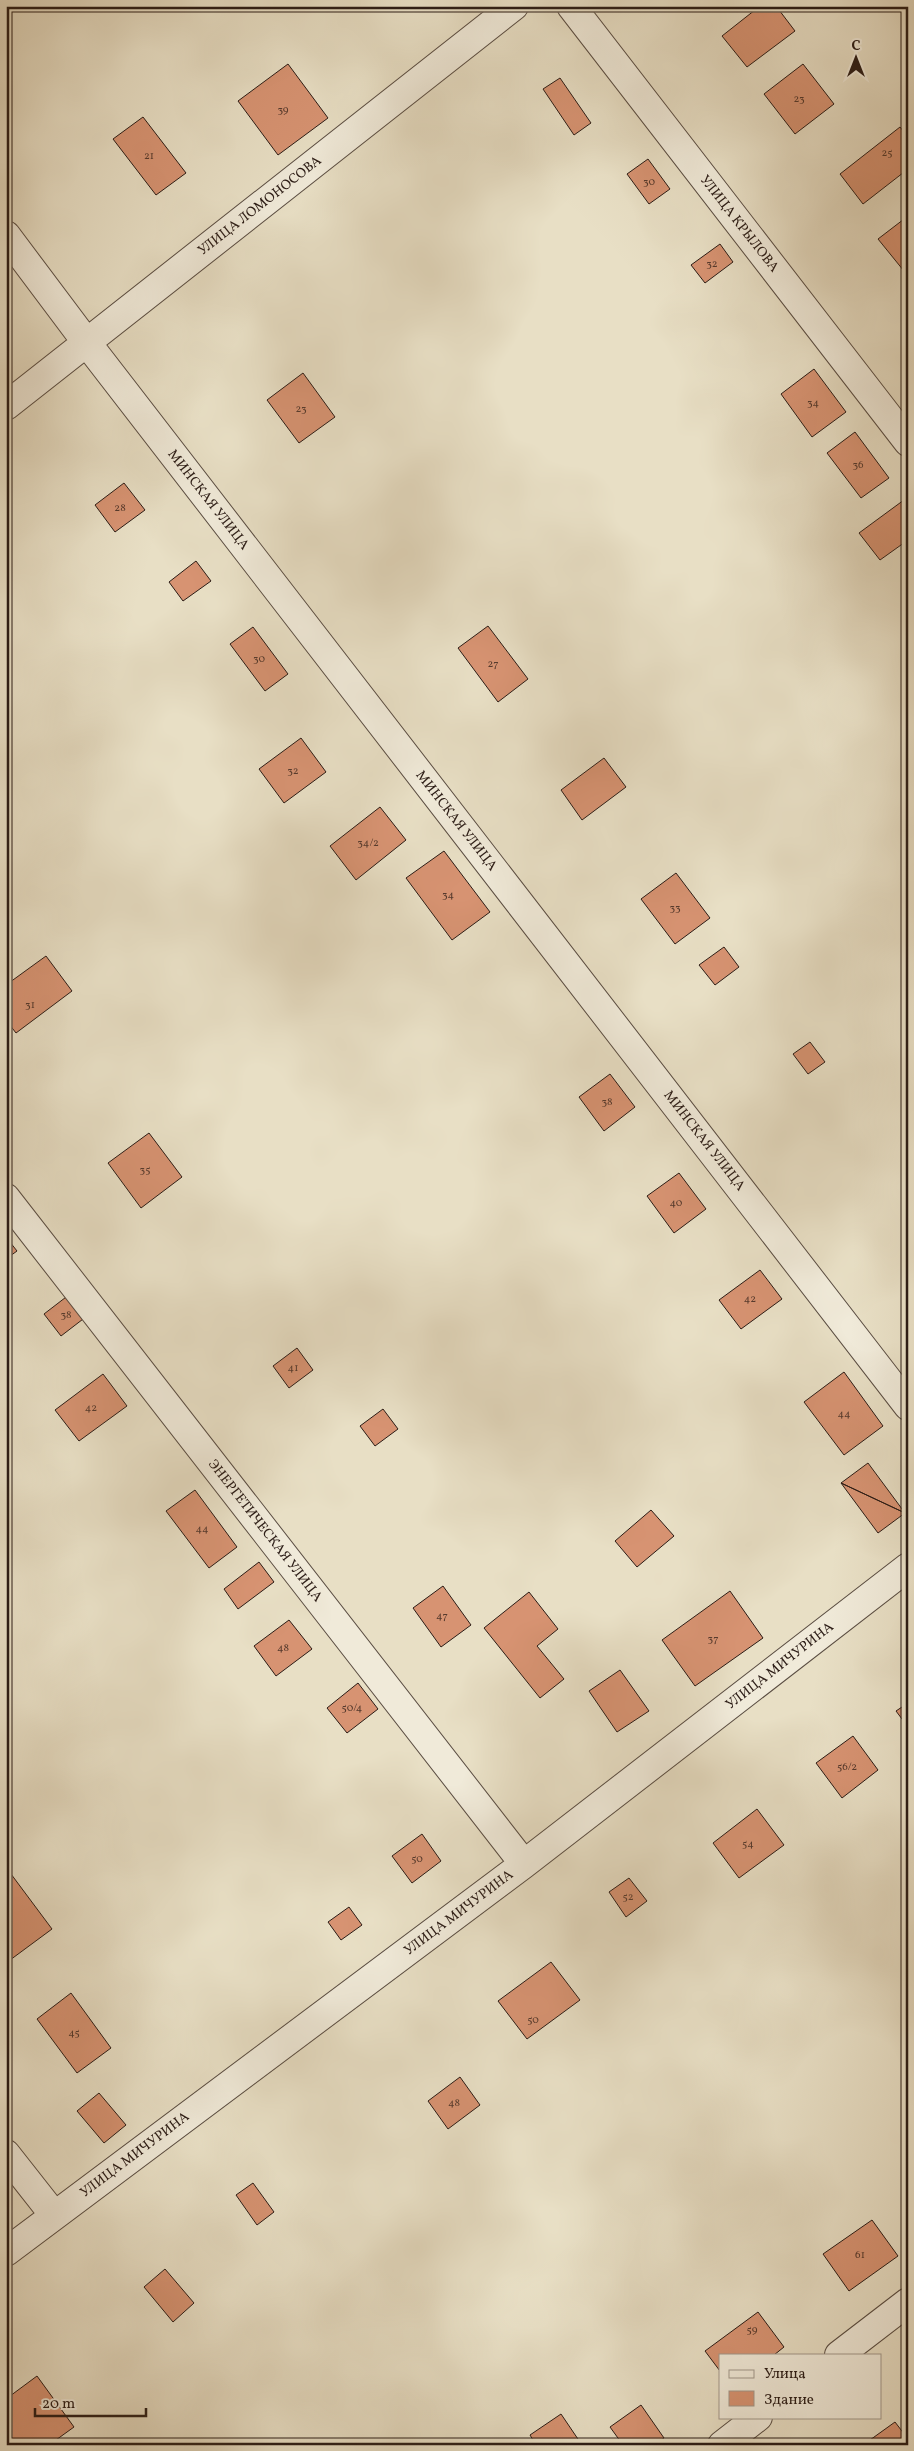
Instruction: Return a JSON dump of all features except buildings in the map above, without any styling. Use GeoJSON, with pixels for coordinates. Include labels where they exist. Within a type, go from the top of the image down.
{"type":"FeatureCollection","features":[{"type":"Feature","properties":{"kind":"street","name":"УЛИЦА ЛОМОНОСОВА"},"geometry":{"type":"LineString","coordinates":[[6,406],[514,6]]}},
{"type":"Feature","properties":{"kind":"street","name":"УЛИЦА КРЫЛОВА"},"geometry":{"type":"LineString","coordinates":[[571,6],[908,442]]}},
{"type":"Feature","properties":{"kind":"street","name":"МИНСКАЯ УЛИЦА"},"geometry":{"type":"LineString","coordinates":[[6,235],[87,343],[908,1406]]}},
{"type":"Feature","properties":{"kind":"street","name":"ЭНЕРГЕТИЧЕСКАЯ УЛИЦА"},"geometry":{"type":"LineString","coordinates":[[6,1198],[524,1864]]}},
{"type":"Feature","properties":{"kind":"street","name":"УЛИЦА МИЧУРИНА"},"geometry":{"type":"LineString","coordinates":[[6,2252],[524,1864],[908,1568]]}},
{"type":"Feature","properties":{"kind":"street"},"geometry":{"type":"LineString","coordinates":[[6,2154],[54,2215]]}},
{"type":"Feature","properties":{"kind":"street"},"geometry":{"type":"LineString","coordinates":[[840,2354],[908,2302]]}},
{"type":"Feature","properties":{"kind":"street"},"geometry":{"type":"LineString","coordinates":[[722,2445],[757,2418]]}}]}
